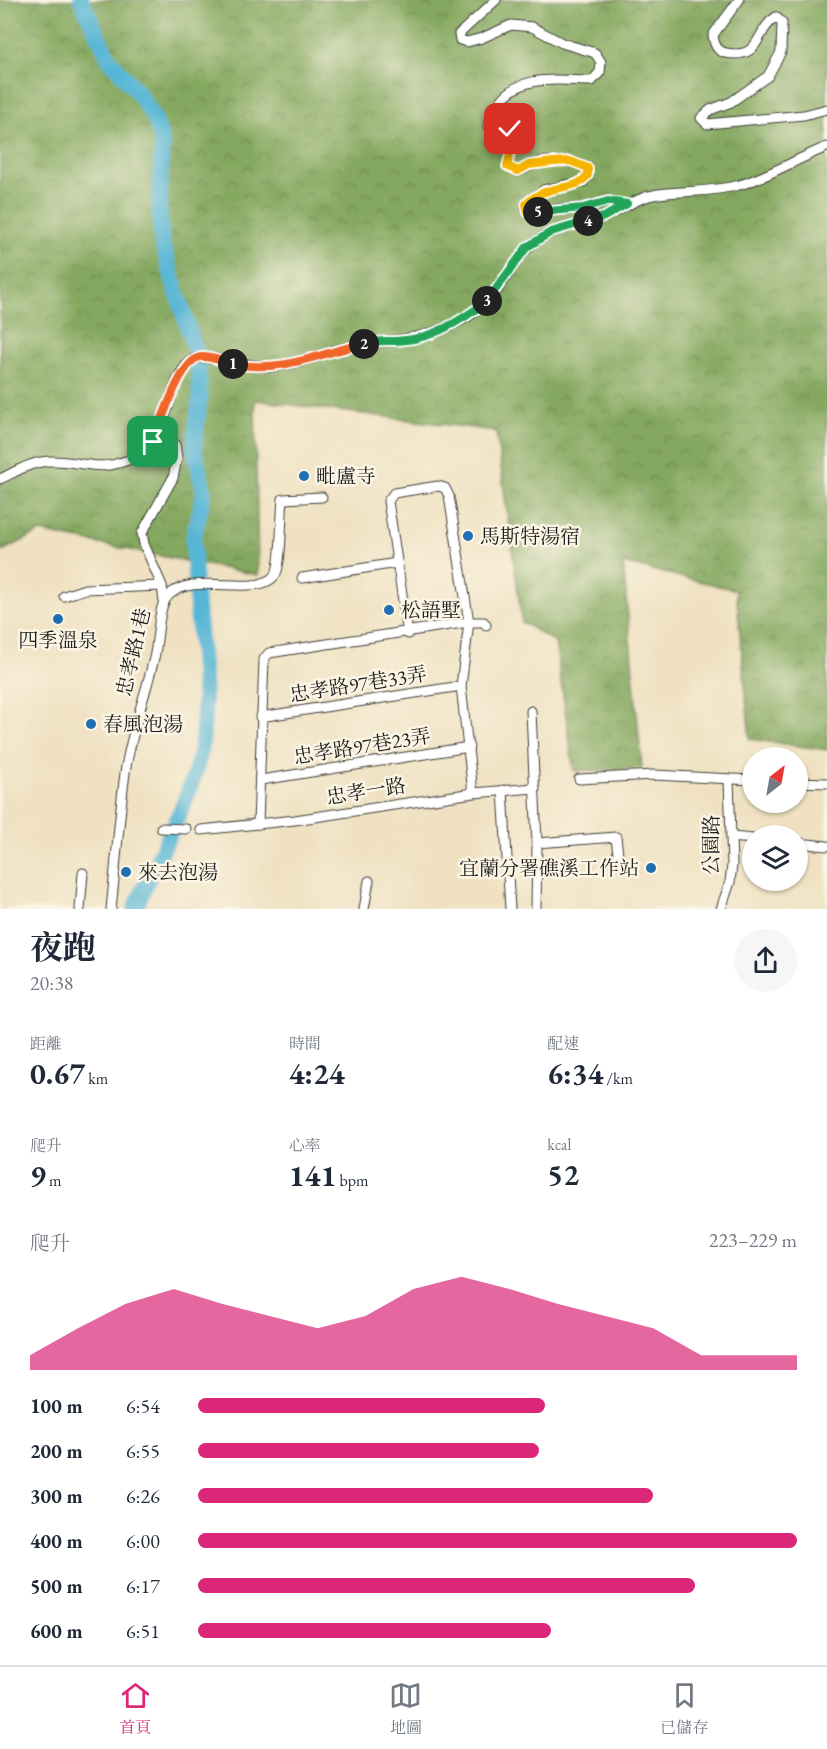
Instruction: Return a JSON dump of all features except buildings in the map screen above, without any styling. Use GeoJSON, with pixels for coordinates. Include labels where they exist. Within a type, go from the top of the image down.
{"type":"FeatureCollection","features":[{"type":"Feature","properties":{"kind":"street"},"geometry":{"type":"LineString","coordinates":[[496,0],[463,28],[459,34],[460,39],[467,42],[482,38],[511,25],[532,27],[562,42],[596,54],[601,62],[600,72],[592,81],[531,80],[515,87],[501,101],[489,121],[488,126],[492,128],[507,127],[510,129],[513,143],[507,166],[512,170],[518,171],[540,162],[570,161],[588,168],[588,175],[583,182],[543,190],[526,204],[526,208],[533,214],[544,210],[583,208],[608,201],[627,204]]}},
{"type":"Feature","properties":{"kind":"street"},"geometry":{"type":"LineString","coordinates":[[739,0],[713,35],[714,44],[721,52],[734,54],[750,51],[759,42],[769,21],[776,17],[782,23],[781,52],[768,76],[731,102],[710,110],[702,118],[707,124],[804,115],[827,109]]}},
{"type":"Feature","properties":{"kind":"street"},"geometry":{"type":"LineString","coordinates":[[0,479],[36,464],[53,461],[97,468],[118,465],[141,455],[153,442],[183,371],[191,360],[199,357],[247,366],[294,364],[343,348],[371,342],[409,340],[440,330],[468,316],[489,300],[527,247],[551,232],[604,217],[627,204],[657,194],[736,186],[827,147]]}},
{"type":"Feature","properties":{"kind":"street"},"geometry":{"type":"LineString","coordinates":[[164,602],[162,586],[144,544],[142,533],[173,478],[177,458],[175,445]]}},
{"type":"Feature","properties":{"kind":"street"},"geometry":{"type":"LineString","coordinates":[[408,633],[388,501],[394,493],[438,486],[444,488],[449,496],[469,622],[461,686],[473,792]]}},
{"type":"Feature","properties":{"kind":"street","name":"忠孝路1巷"},"geometry":{"type":"LineString","coordinates":[[111,909],[125,772],[137,713],[155,657],[164,602],[175,590],[191,585],[264,584],[275,575],[279,564],[283,499],[322,497]]}},
{"type":"Feature","properties":{"kind":"street"},"geometry":{"type":"LineString","coordinates":[[302,578],[397,563]]}},
{"type":"Feature","properties":{"kind":"street"},"geometry":{"type":"LineString","coordinates":[[64,596],[84,589],[162,586]]}},
{"type":"Feature","properties":{"kind":"street"},"geometry":{"type":"LineString","coordinates":[[258,824],[261,780],[260,717],[264,659],[269,653],[469,622],[484,622],[486,625]]}},
{"type":"Feature","properties":{"kind":"street","name":"忠孝路97巷33弄"},"geometry":{"type":"LineString","coordinates":[[260,717],[461,686]]}},
{"type":"Feature","properties":{"kind":"street"},"geometry":{"type":"LineString","coordinates":[[531,711],[537,843],[536,909]]}},
{"type":"Feature","properties":{"kind":"street","name":"忠孝路97巷23弄"},"geometry":{"type":"LineString","coordinates":[[261,780],[469,747]]}},
{"type":"Feature","properties":{"kind":"street"},"geometry":{"type":"LineString","coordinates":[[579,779],[654,775],[742,780]]}},
{"type":"Feature","properties":{"kind":"street","name":"公園路"},"geometry":{"type":"LineString","coordinates":[[721,909],[730,882],[729,780]]}},
{"type":"Feature","properties":{"kind":"street"},"geometry":{"type":"LineString","coordinates":[[808,782],[827,783]]}},
{"type":"Feature","properties":{"kind":"street","name":"忠孝一路"},"geometry":{"type":"LineString","coordinates":[[201,830],[258,824],[473,792],[535,788]]}},
{"type":"Feature","properties":{"kind":"street"},"geometry":{"type":"LineString","coordinates":[[503,790],[510,909]]}},
{"type":"Feature","properties":{"kind":"street"},"geometry":{"type":"LineString","coordinates":[[161,828],[186,829]]}},
{"type":"Feature","properties":{"kind":"street"},"geometry":{"type":"LineString","coordinates":[[537,843],[616,837],[619,864]]}},
{"type":"Feature","properties":{"kind":"street"},"geometry":{"type":"LineString","coordinates":[[731,837],[742,838]]}},
{"type":"Feature","properties":{"kind":"street"},"geometry":{"type":"LineString","coordinates":[[808,844],[827,846]]}},
{"type":"Feature","properties":{"kind":"street"},"geometry":{"type":"LineString","coordinates":[[80,909],[83,873]]}},
{"type":"Feature","properties":{"kind":"street"},"geometry":{"type":"LineString","coordinates":[[364,909],[369,881]]}},
{"type":"Feature","properties":{"kind":"green space"},"geometry":{"type":"Polygon","coordinates":[[[0,0],[827,0],[827,750],[750,739],[736,590],[623,563],[642,768],[574,771],[555,642],[522,622],[496,431],[255,400],[258,575],[40,532],[0,552],[0,0]]]}},
{"type":"Feature","properties":{"kind":"waterway"},"geometry":{"type":"LineString","coordinates":[[81,0],[110,60],[139,94],[155,120],[162,143],[159,210],[162,244],[195,350]]}},
{"type":"Feature","properties":{"kind":"waterway"},"geometry":{"type":"LineString","coordinates":[[195,577],[193,539],[204,493],[194,447],[200,398],[198,362]]}},
{"type":"Feature","properties":{"kind":"waterway"},"geometry":{"type":"LineString","coordinates":[[135,909],[185,800],[202,743],[204,700],[196,593]]}},
{"type":"Feature","properties":{"kind":"place","name":"毗盧寺"},"geometry":{"type":"Point","coordinates":[304,476]}},
{"type":"Feature","properties":{"kind":"place","name":"馬斯特湯宿"},"geometry":{"type":"Point","coordinates":[468,536]}},
{"type":"Feature","properties":{"kind":"place","name":"松語墅"},"geometry":{"type":"Point","coordinates":[389,610]}},
{"type":"Feature","properties":{"kind":"place","name":"四季溫泉"},"geometry":{"type":"Point","coordinates":[58,619]}},
{"type":"Feature","properties":{"kind":"place","name":"春風泡湯"},"geometry":{"type":"Point","coordinates":[91,724]}},
{"type":"Feature","properties":{"kind":"place","name":"宜蘭分署礁溪工作站"},"geometry":{"type":"Point","coordinates":[651,868]}},
{"type":"Feature","properties":{"kind":"place","name":"來去泡湯"},"geometry":{"type":"Point","coordinates":[126,872]}},
{"type":"Feature","properties":{"kind":"route"},"geometry":{"type":"LineString","coordinates":[[153,442],[175,388],[191,360],[199,357],[247,366],[269,367],[294,364],[343,348],[371,342],[409,340],[440,330],[468,316],[489,300],[514,262],[527,247],[551,232],[604,217],[627,204],[608,201],[583,208],[544,210],[533,214],[528,212],[526,204],[543,190],[583,182],[588,175],[588,168],[570,161],[540,162],[518,171],[512,170],[507,166],[513,143],[510,129]]}}]}
